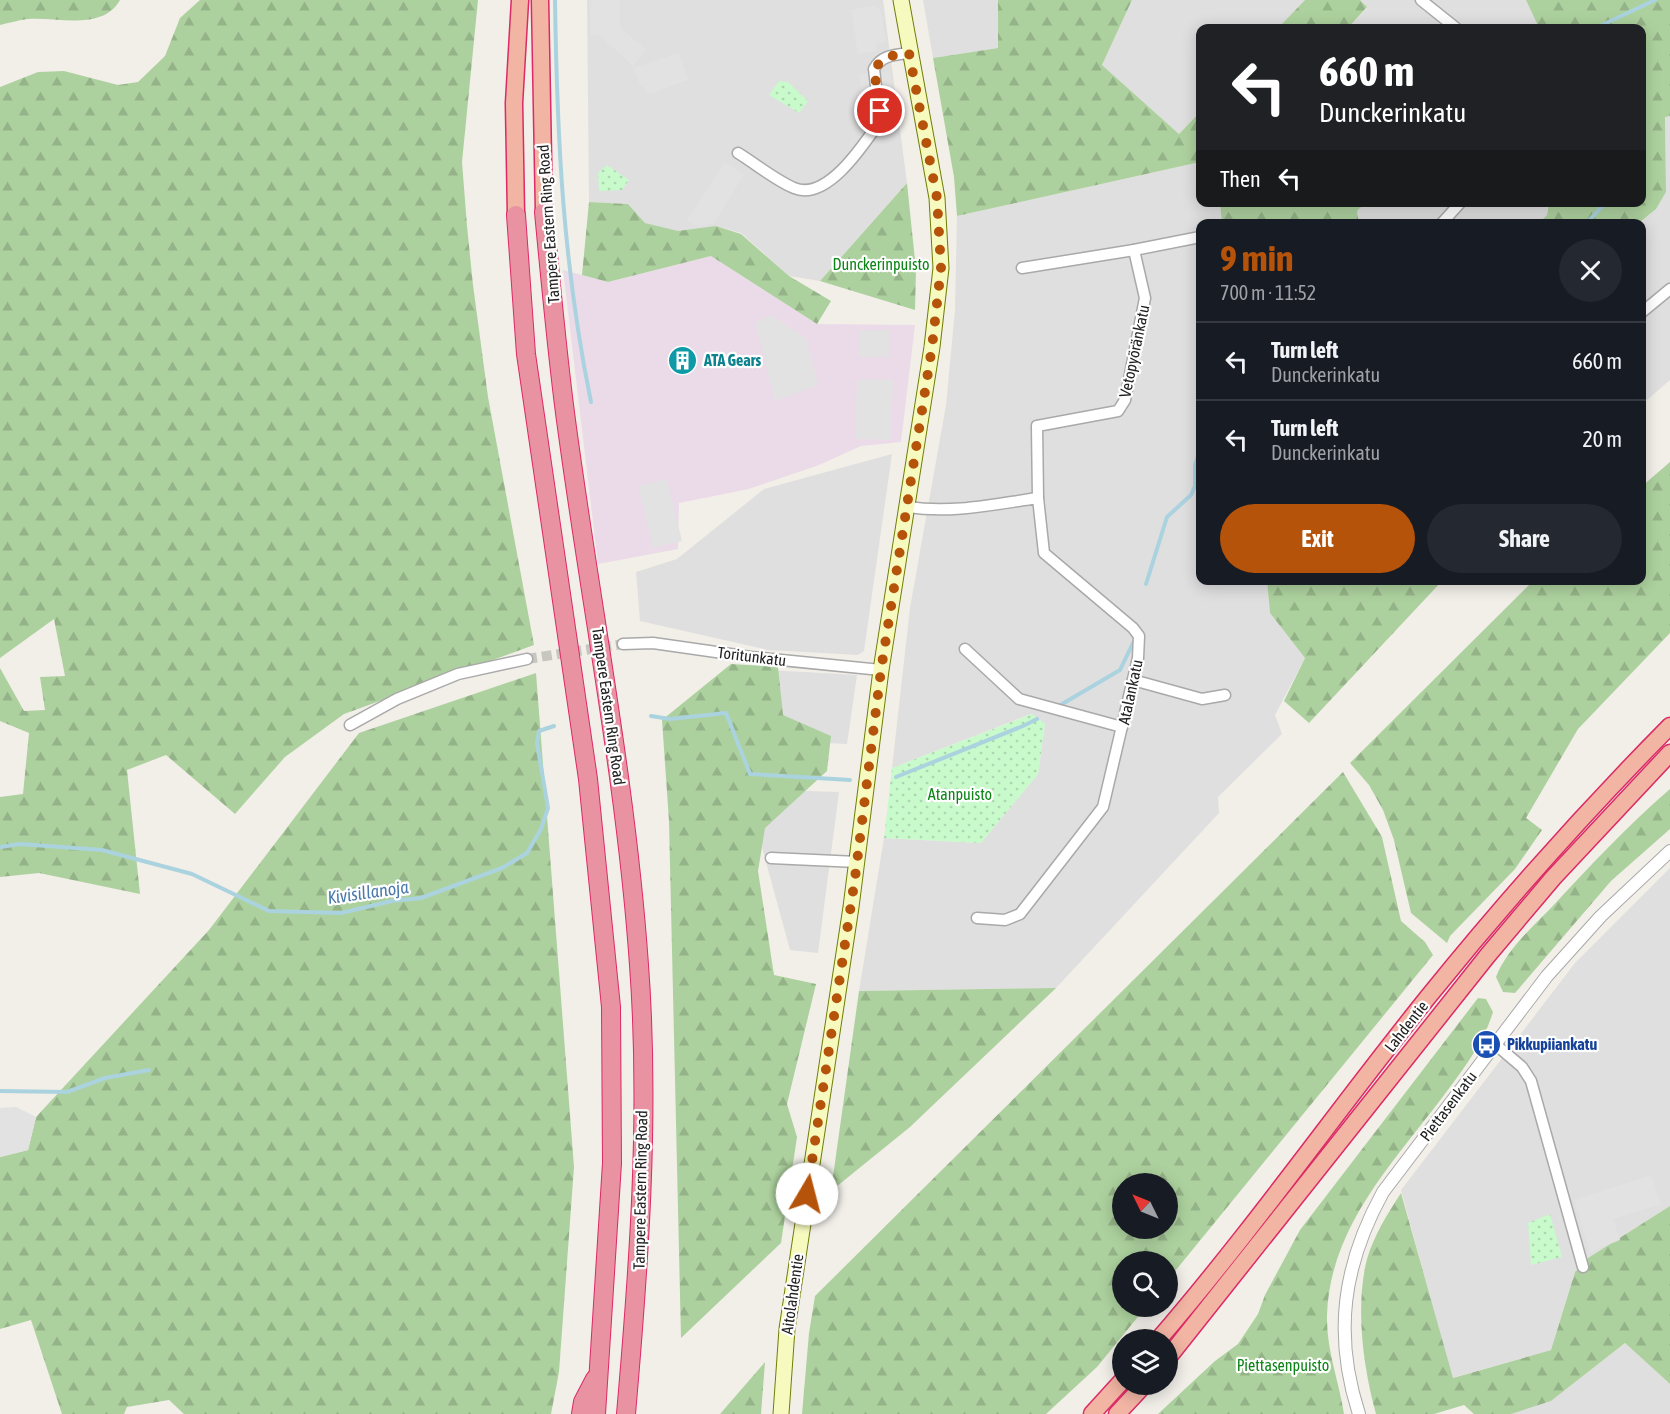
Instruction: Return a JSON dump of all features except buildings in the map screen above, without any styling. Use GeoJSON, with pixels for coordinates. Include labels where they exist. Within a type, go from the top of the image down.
{"type":"FeatureCollection","features":[{"type":"Feature","properties":{"kind":"highway","name":"Tampere Eastern Ring Road"},"geometry":{"type":"LineString","coordinates":[[520,0],[514,103],[516,215],[526,354],[588,779],[610,1007],[612,1163],[596,1414]]}},
{"type":"Feature","properties":{"kind":"highway","name":"Tampere Eastern Ring Road"},"geometry":{"type":"LineString","coordinates":[[540,0],[544,212],[564,405],[607,682],[633,887],[640,970],[640,1250],[626,1414]]}},
{"type":"Feature","properties":{"kind":"highway","name":"Lahdentie"},"geometry":{"type":"LineString","coordinates":[[1167,1329],[1274,1199],[1428,997],[1488,924],[1589,811],[1670,726]]}},
{"type":"Feature","properties":{"kind":"highway","name":"Lahdentie"},"geometry":{"type":"LineString","coordinates":[[1178,1345],[1475,970],[1561,869],[1670,753]]}},
{"type":"Feature","properties":{"kind":"highway"},"geometry":{"type":"LineString","coordinates":[[581,1414],[583,1402],[600,1370]]}},
{"type":"Feature","properties":{"kind":"highway"},"geometry":{"type":"LineString","coordinates":[[1092,1414],[1112,1392]]}},
{"type":"Feature","properties":{"kind":"highway"},"geometry":{"type":"LineString","coordinates":[[1118,1414],[1135,1395]]}},
{"type":"Feature","properties":{"kind":"main road","name":"Aitolahdentie"},"geometry":{"type":"LineString","coordinates":[[781,1414],[787,1329],[857,862],[881,670],[932,347],[941,268],[937,198],[901,0]]}},
{"type":"Feature","properties":{"kind":"street"},"geometry":{"type":"LineString","coordinates":[[1421,0],[1451,24]]}},
{"type":"Feature","properties":{"kind":"street"},"geometry":{"type":"LineString","coordinates":[[738,153],[794,189],[820,188],[832,180],[880,121],[874,69],[878,62],[885,57],[909,53]]}},
{"type":"Feature","properties":{"kind":"street"},"geometry":{"type":"LineString","coordinates":[[1446,219],[1456,207]]}},
{"type":"Feature","properties":{"kind":"street"},"geometry":{"type":"LineString","coordinates":[[1022,268],[1196,238]]}},
{"type":"Feature","properties":{"kind":"street","name":"Vetopyöränkatu"},"geometry":{"type":"LineString","coordinates":[[1038,498],[1037,426],[1118,411],[1125,400],[1145,298],[1134,250]]}},
{"type":"Feature","properties":{"kind":"street"},"geometry":{"type":"LineString","coordinates":[[1646,310],[1670,289]]}},
{"type":"Feature","properties":{"kind":"street"},"geometry":{"type":"LineString","coordinates":[[908,507],[936,510],[961,509],[1038,498]]}},
{"type":"Feature","properties":{"kind":"street","name":"Atalankatu"},"geometry":{"type":"LineString","coordinates":[[976,918],[1005,920],[1020,914],[1094,821],[1103,807],[1133,680],[1139,636],[1133,628],[1044,553],[1038,498]]}},
{"type":"Feature","properties":{"kind":"street","name":"Toritunkatu"},"geometry":{"type":"LineString","coordinates":[[623,644],[653,643],[751,657],[881,670]]}},
{"type":"Feature","properties":{"kind":"street"},"geometry":{"type":"LineString","coordinates":[[965,649],[1019,699],[1122,727]]}},
{"type":"Feature","properties":{"kind":"street"},"geometry":{"type":"LineString","coordinates":[[350,725],[397,699],[458,674],[527,659]]}},
{"type":"Feature","properties":{"kind":"street"},"geometry":{"type":"LineString","coordinates":[[1133,680],[1202,699],[1225,695]]}},
{"type":"Feature","properties":{"kind":"street","name":"Piettasenkatu"},"geometry":{"type":"LineString","coordinates":[[1359,1414],[1349,1374],[1345,1302],[1353,1259],[1364,1227],[1383,1192],[1569,951],[1601,916],[1670,851]]}},
{"type":"Feature","properties":{"kind":"street"},"geometry":{"type":"LineString","coordinates":[[771,858],[857,862]]}},
{"type":"Feature","properties":{"kind":"street"},"geometry":{"type":"LineString","coordinates":[[1495,1044],[1522,1067],[1531,1081],[1583,1267]]}},
{"type":"Feature","properties":{"kind":"shaded area"},"geometry":{"type":"Polygon","coordinates":[[[587,0],[883,0],[907,183],[820,281],[789,276],[741,233],[716,226],[679,234],[645,223],[628,204],[589,202],[587,0]]]}},
{"type":"Feature","properties":{"kind":"shaded area"},"geometry":{"type":"Polygon","coordinates":[[[591,0],[620,0],[620,27],[646,50],[633,66],[599,35],[590,34],[591,0]]]}},
{"type":"Feature","properties":{"kind":"shaded area"},"geometry":{"type":"Polygon","coordinates":[[[923,0],[998,0],[998,48],[933,58],[923,0]]]}},
{"type":"Feature","properties":{"kind":"shaded area"},"geometry":{"type":"Polygon","coordinates":[[[1132,0],[1305,0],[1282,24],[1196,24],[1196,116],[1179,134],[1102,65],[1132,0]]]}},
{"type":"Feature","properties":{"kind":"shaded area"},"geometry":{"type":"Polygon","coordinates":[[[1360,0],[1526,0],[1537,24],[1352,24],[1367,8],[1360,0]]]}},
{"type":"Feature","properties":{"kind":"shaded area"},"geometry":{"type":"Polygon","coordinates":[[[876,5],[880,8],[886,42],[876,44],[876,51],[858,54],[851,10],[876,5]]]}},
{"type":"Feature","properties":{"kind":"shaded area"},"geometry":{"type":"Polygon","coordinates":[[[679,53],[688,80],[650,94],[640,85],[633,68],[679,53]]]}},
{"type":"Feature","properties":{"kind":"shaded area"},"geometry":{"type":"Polygon","coordinates":[[[890,71],[898,114],[866,120],[859,76],[869,72],[890,71]]]}},
{"type":"Feature","properties":{"kind":"shaded area"},"geometry":{"type":"Polygon","coordinates":[[[1665,116],[1670,116],[1670,380],[1646,401],[1645,219],[1656,209],[1666,192],[1665,116]]]}},
{"type":"Feature","properties":{"kind":"shaded area"},"geometry":{"type":"Polygon","coordinates":[[[725,162],[744,175],[714,223],[699,227],[687,220],[725,162]]]}},
{"type":"Feature","properties":{"kind":"shaded area"},"geometry":{"type":"Polygon","coordinates":[[[1196,163],[1196,207],[1220,207],[1222,219],[1196,219],[1196,585],[1267,585],[1270,613],[1305,658],[1275,715],[1282,734],[1218,797],[1219,813],[1056,988],[859,991],[884,838],[981,843],[1038,774],[1045,724],[1031,714],[892,768],[910,608],[946,405],[955,310],[957,216],[1196,163]]]}},
{"type":"Feature","properties":{"kind":"shaded area"},"geometry":{"type":"Polygon","coordinates":[[[1361,207],[1548,207],[1543,219],[1358,219],[1357,211],[1361,207]]]}},
{"type":"Feature","properties":{"kind":"shaded area"},"geometry":{"type":"Polygon","coordinates":[[[711,256],[817,324],[915,325],[901,442],[861,446],[819,465],[749,489],[679,503],[678,549],[598,564],[563,270],[608,282],[711,256]]]}},
{"type":"Feature","properties":{"kind":"shaded area"},"geometry":{"type":"Polygon","coordinates":[[[771,315],[806,338],[818,385],[775,401],[755,323],[771,315]]]}},
{"type":"Feature","properties":{"kind":"shaded area"},"geometry":{"type":"Polygon","coordinates":[[[859,330],[889,330],[889,357],[859,357],[859,330]]]}},
{"type":"Feature","properties":{"kind":"shaded area"},"geometry":{"type":"Polygon","coordinates":[[[857,379],[893,380],[891,440],[855,439],[857,379]]]}},
{"type":"Feature","properties":{"kind":"shaded area"},"geometry":{"type":"Polygon","coordinates":[[[892,454],[864,651],[858,655],[768,650],[640,621],[636,572],[677,559],[764,489],[892,454]]]}},
{"type":"Feature","properties":{"kind":"shaded area"},"geometry":{"type":"Polygon","coordinates":[[[667,479],[682,541],[653,548],[638,486],[667,479]]]}},
{"type":"Feature","properties":{"kind":"shaded area"},"geometry":{"type":"Polygon","coordinates":[[[769,670],[857,675],[847,744],[785,741],[769,670]]]}},
{"type":"Feature","properties":{"kind":"shaded area"},"geometry":{"type":"Polygon","coordinates":[[[746,789],[839,792],[818,953],[790,950],[746,789]]]}},
{"type":"Feature","properties":{"kind":"shaded area"},"geometry":{"type":"Polygon","coordinates":[[[1670,868],[1670,1206],[1588,1258],[1575,1272],[1551,1350],[1452,1378],[1401,1190],[1575,963],[1670,868]]]}},
{"type":"Feature","properties":{"kind":"shaded area"},"geometry":{"type":"Polygon","coordinates":[[[16,1107],[36,1117],[28,1150],[0,1157],[0,1108],[16,1107]]]}},
{"type":"Feature","properties":{"kind":"shaded area"},"geometry":{"type":"Polygon","coordinates":[[[1651,1175],[1661,1204],[1613,1219],[1620,1240],[1590,1252],[1574,1200],[1651,1175]]]}},
{"type":"Feature","properties":{"kind":"shaded area"},"geometry":{"type":"Polygon","coordinates":[[[1625,1343],[1670,1384],[1670,1414],[1511,1414],[1551,1401],[1625,1343]]]}},
{"type":"Feature","properties":{"kind":"green space"},"geometry":{"type":"Polygon","coordinates":[[[0,0],[120,0],[103,16],[91,19],[28,19],[0,25],[0,0]]]}},
{"type":"Feature","properties":{"kind":"green space"},"geometry":{"type":"Polygon","coordinates":[[[200,0],[478,0],[462,162],[467,226],[488,397],[534,645],[344,714],[285,757],[235,814],[166,755],[127,770],[140,894],[39,873],[0,877],[0,797],[23,794],[29,733],[0,721],[0,668],[24,711],[45,710],[40,677],[65,676],[54,619],[0,658],[0,87],[38,72],[64,71],[118,85],[138,82],[165,56],[180,18],[200,0]]]}},
{"type":"Feature","properties":{"kind":"green space"},"geometry":{"type":"Polygon","coordinates":[[[998,0],[1132,0],[1102,65],[1179,134],[1196,116],[1196,163],[957,216],[954,177],[933,58],[998,48],[998,0]]]}},
{"type":"Feature","properties":{"kind":"green space"},"geometry":{"type":"Polygon","coordinates":[[[1305,0],[1360,0],[1367,7],[1352,24],[1282,24],[1305,0]]]}},
{"type":"Feature","properties":{"kind":"green space"},"geometry":{"type":"Polygon","coordinates":[[[1526,0],[1670,0],[1670,116],[1665,117],[1666,192],[1656,209],[1644,219],[1543,219],[1547,215],[1548,207],[1646,207],[1646,24],[1537,24],[1526,0]]]}},
{"type":"Feature","properties":{"kind":"green space"},"geometry":{"type":"Polygon","coordinates":[[[779,81],[788,82],[808,101],[799,113],[769,95],[779,81]]]}},
{"type":"Feature","properties":{"kind":"green space"},"geometry":{"type":"Polygon","coordinates":[[[607,165],[629,180],[622,190],[599,191],[598,173],[607,165]]]}},
{"type":"Feature","properties":{"kind":"green space","name":"Dunckerinpuisto"},"geometry":{"type":"Polygon","coordinates":[[[907,183],[916,270],[915,310],[820,281],[907,183]]]}},
{"type":"Feature","properties":{"kind":"green space"},"geometry":{"type":"Polygon","coordinates":[[[589,202],[628,204],[645,223],[678,231],[716,226],[741,234],[789,276],[831,301],[817,324],[711,256],[608,282],[582,275],[589,202]]]}},
{"type":"Feature","properties":{"kind":"green space"},"geometry":{"type":"Polygon","coordinates":[[[1220,207],[1361,207],[1357,211],[1358,219],[1222,219],[1220,207]]]}},
{"type":"Feature","properties":{"kind":"green space"},"geometry":{"type":"Polygon","coordinates":[[[1670,462],[1670,633],[1578,729],[1526,818],[1542,830],[1515,869],[1450,936],[1447,943],[1411,913],[1394,840],[1383,810],[1369,785],[1350,763],[1529,585],[1646,585],[1646,483],[1670,462]]]}},
{"type":"Feature","properties":{"kind":"green space"},"geometry":{"type":"Polygon","coordinates":[[[1267,585],[1438,585],[1309,723],[1284,701],[1305,658],[1270,613],[1267,585]]]}},
{"type":"Feature","properties":{"kind":"green space"},"geometry":{"type":"Polygon","coordinates":[[[731,664],[778,667],[783,715],[831,736],[827,771],[765,828],[758,871],[774,975],[816,984],[787,1104],[797,1137],[781,1243],[681,1338],[669,821],[662,720],[731,664]]]}},
{"type":"Feature","properties":{"kind":"green space"},"geometry":{"type":"Polygon","coordinates":[[[536,673],[574,1167],[559,1372],[551,1414],[184,1414],[169,1400],[127,1407],[124,1414],[62,1414],[31,1320],[0,1329],[0,1157],[28,1150],[36,1117],[209,930],[359,733],[536,673]]]}},
{"type":"Feature","properties":{"kind":"green space","name":"Atanpuisto"},"geometry":{"type":"Polygon","coordinates":[[[1032,714],[1045,724],[1038,774],[981,843],[884,838],[892,768],[1032,714]]]}},
{"type":"Feature","properties":{"kind":"green space"},"geometry":{"type":"Polygon","coordinates":[[[1343,772],[1382,837],[1401,921],[1425,942],[1433,955],[1178,1268],[1178,1251],[1112,1251],[1112,1317],[1138,1317],[1128,1329],[1112,1329],[1112,1349],[1097,1367],[1046,1414],[802,1414],[809,1333],[815,1296],[1343,772]]]}},
{"type":"Feature","properties":{"kind":"green space"},"geometry":{"type":"Polygon","coordinates":[[[1670,789],[1670,829],[1611,881],[1515,993],[1503,992],[1496,977],[1512,949],[1608,847],[1670,789]]]}},
{"type":"Feature","properties":{"kind":"green space"},"geometry":{"type":"Polygon","coordinates":[[[1056,988],[910,1127],[831,1191],[859,991],[1056,988]]]}},
{"type":"Feature","properties":{"kind":"green space","name":"Piettasenpuisto"},"geometry":{"type":"Polygon","coordinates":[[[1478,998],[1486,999],[1493,1012],[1480,1042],[1457,1078],[1370,1193],[1340,1250],[1331,1282],[1327,1328],[1344,1414],[1158,1414],[1215,1361],[1238,1344],[1258,1314],[1265,1295],[1300,1230],[1478,998]]]}},
{"type":"Feature","properties":{"kind":"green space"},"geometry":{"type":"Polygon","coordinates":[[[1401,1193],[1453,1378],[1551,1350],[1575,1272],[1588,1258],[1670,1206],[1670,1384],[1625,1343],[1551,1401],[1511,1414],[1474,1414],[1464,1405],[1434,1414],[1376,1414],[1367,1377],[1362,1336],[1363,1277],[1373,1241],[1401,1193]]]}},
{"type":"Feature","properties":{"kind":"green space"},"geometry":{"type":"Polygon","coordinates":[[[1550,1214],[1562,1257],[1531,1265],[1528,1223],[1550,1214]]]}},
{"type":"Feature","properties":{"kind":"green space"},"geometry":{"type":"Polygon","coordinates":[[[765,1362],[761,1414],[720,1414],[765,1362]]]}},
{"type":"Feature","properties":{"kind":"waterway"},"geometry":{"type":"LineString","coordinates":[[555,0],[563,202],[574,301],[591,402]]}},
{"type":"Feature","properties":{"kind":"waterway"},"geometry":{"type":"LineString","coordinates":[[1604,24],[1655,0]]}},
{"type":"Feature","properties":{"kind":"waterway"},"geometry":{"type":"LineString","coordinates":[[1591,219],[1601,207]]}},
{"type":"Feature","properties":{"kind":"waterway"},"geometry":{"type":"LineString","coordinates":[[1146,584],[1167,517],[1191,495],[1195,486],[1196,462]]}},
{"type":"Feature","properties":{"kind":"waterway"},"geometry":{"type":"LineString","coordinates":[[1057,707],[1120,670],[1133,643]]}},
{"type":"Feature","properties":{"kind":"waterway","name":"Kivisillanoja"},"geometry":{"type":"LineString","coordinates":[[651,716],[670,719],[726,713],[750,774],[850,780]]}},
{"type":"Feature","properties":{"kind":"waterway"},"geometry":{"type":"LineString","coordinates":[[896,777],[1037,719]]}},
{"type":"Feature","properties":{"kind":"waterway","name":"Kivisillanoja"},"geometry":{"type":"LineString","coordinates":[[0,847],[20,844],[102,850],[192,874],[269,911],[341,913],[392,901],[421,898],[502,868],[527,853],[541,829],[548,808],[537,743],[539,731],[554,726]]}},
{"type":"Feature","properties":{"kind":"waterway"},"geometry":{"type":"LineString","coordinates":[[0,1091],[67,1092],[105,1078],[149,1070]]}},
{"type":"Feature","properties":{"kind":"tunnel"},"geometry":{"type":"LineString","coordinates":[[527,659],[623,644]]}},
{"type":"Feature","properties":{"kind":"place","name":"ATA Gears"},"geometry":{"type":"Point","coordinates":[683,360]}},
{"type":"Feature","properties":{"kind":"place","name":"Pikkupiiankatu"},"geometry":{"type":"Point","coordinates":[1486,1044]}},
{"type":"Feature","properties":{"kind":"route"},"geometry":{"type":"LineString","coordinates":[[807,1194],[855,878],[881,670],[932,347],[941,268],[933,170],[909,53],[885,57],[874,69],[880,111]]}}]}
